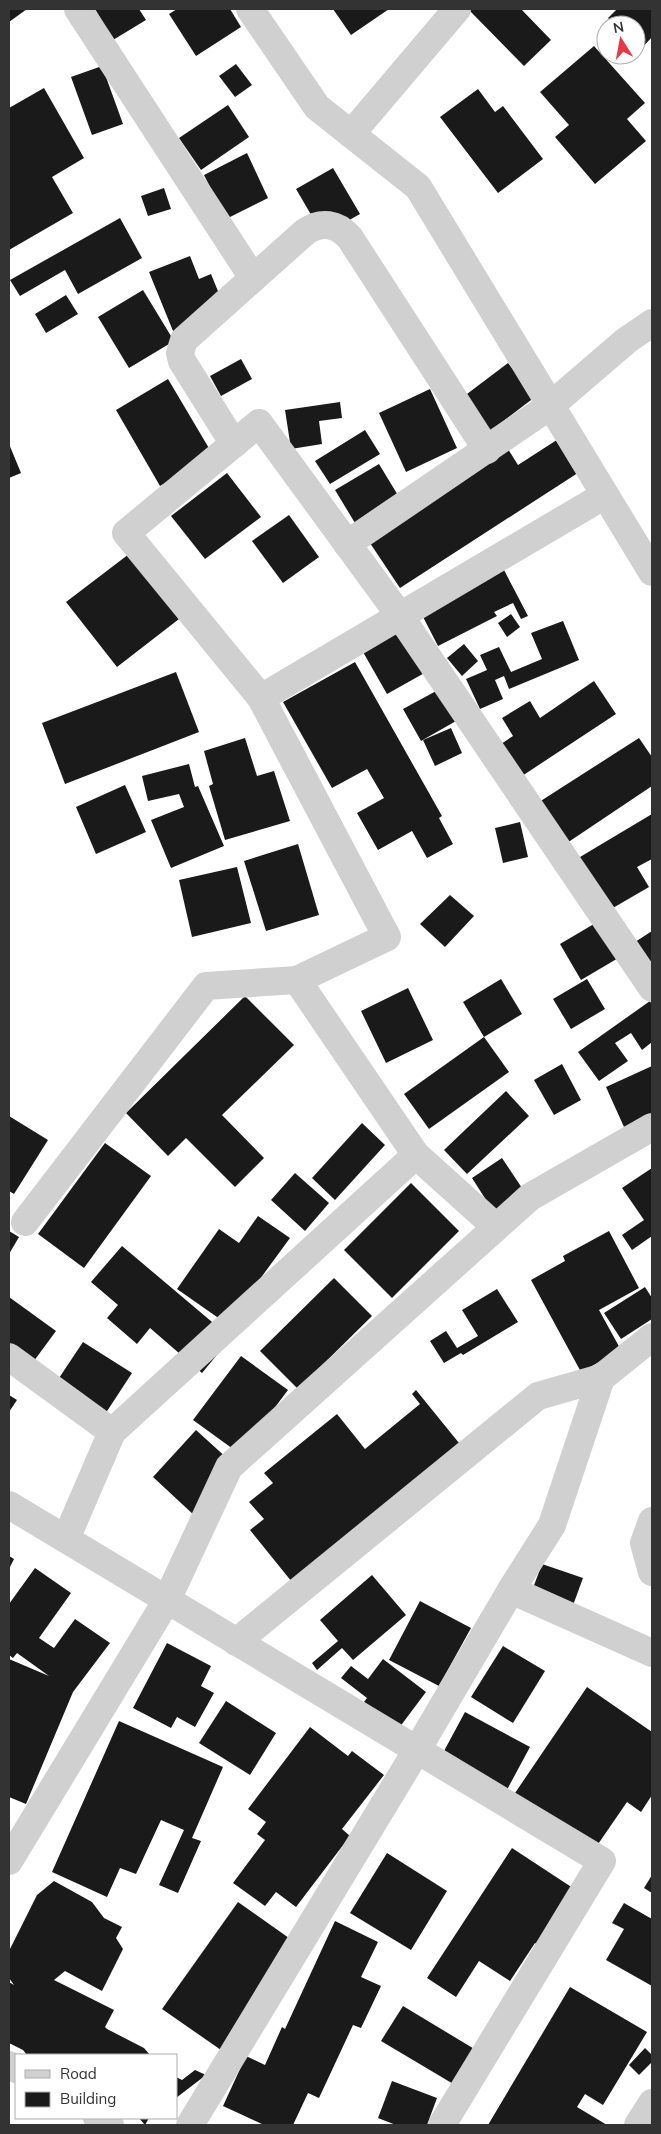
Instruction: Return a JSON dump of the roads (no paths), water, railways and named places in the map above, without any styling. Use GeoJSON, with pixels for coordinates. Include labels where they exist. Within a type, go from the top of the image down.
{"type":"FeatureCollection","features":[{"type":"Feature","properties":{"kind":"street"},"geometry":{"type":"LineString","coordinates":[[78,9],[253,278]]}},
{"type":"Feature","properties":{"kind":"street"},"geometry":{"type":"LineString","coordinates":[[250,9],[317,107],[418,187],[652,572]]}},
{"type":"Feature","properties":{"kind":"street"},"geometry":{"type":"LineString","coordinates":[[351,134],[457,9]]}},
{"type":"Feature","properties":{"kind":"street"},"geometry":{"type":"LineString","coordinates":[[234,444],[182,361],[180,353],[184,340],[312,227],[329,225],[345,232],[487,450]]}},
{"type":"Feature","properties":{"kind":"street"},"geometry":{"type":"LineString","coordinates":[[347,544],[550,406],[626,340],[652,323]]}},
{"type":"Feature","properties":{"kind":"street"},"geometry":{"type":"LineString","coordinates":[[25,1222],[206,986],[297,980],[387,937],[261,698],[126,533],[259,423],[400,616],[652,988]]}},
{"type":"Feature","properties":{"kind":"street"},"geometry":{"type":"LineString","coordinates":[[261,698],[605,495]]}},
{"type":"Feature","properties":{"kind":"street"},"geometry":{"type":"LineString","coordinates":[[297,980],[416,1155],[496,1227]]}},
{"type":"Feature","properties":{"kind":"street"},"geometry":{"type":"LineString","coordinates":[[9,1861],[167,1600],[229,1467],[530,1197],[652,1127]]}},
{"type":"Feature","properties":{"kind":"street"},"geometry":{"type":"LineString","coordinates":[[66,1539],[112,1432],[416,1155]]}},
{"type":"Feature","properties":{"kind":"street"},"geometry":{"type":"LineString","coordinates":[[236,1642],[538,1396],[601,1378],[652,1337]]}},
{"type":"Feature","properties":{"kind":"street"},"geometry":{"type":"LineString","coordinates":[[9,1357],[112,1432]]}},
{"type":"Feature","properties":{"kind":"street"},"geometry":{"type":"LineString","coordinates":[[190,2125],[417,1750],[511,1590],[552,1525],[601,1378]]}},
{"type":"Feature","properties":{"kind":"street"},"geometry":{"type":"LineString","coordinates":[[9,1505],[602,1861],[442,2125]]}},
{"type":"Feature","properties":{"kind":"street"},"geometry":{"type":"LineString","coordinates":[[652,1521],[644,1543],[652,1572]]}},
{"type":"Feature","properties":{"kind":"street"},"geometry":{"type":"LineString","coordinates":[[511,1590],[652,1653]]}},
{"type":"Feature","properties":{"kind":"street"},"geometry":{"type":"LineString","coordinates":[[638,2125],[652,2103]]}},
{"type":"Feature","properties":{"kind":"street"},"geometry":{"type":"LineString","coordinates":[[99,2119],[110,2125]]}}]}
